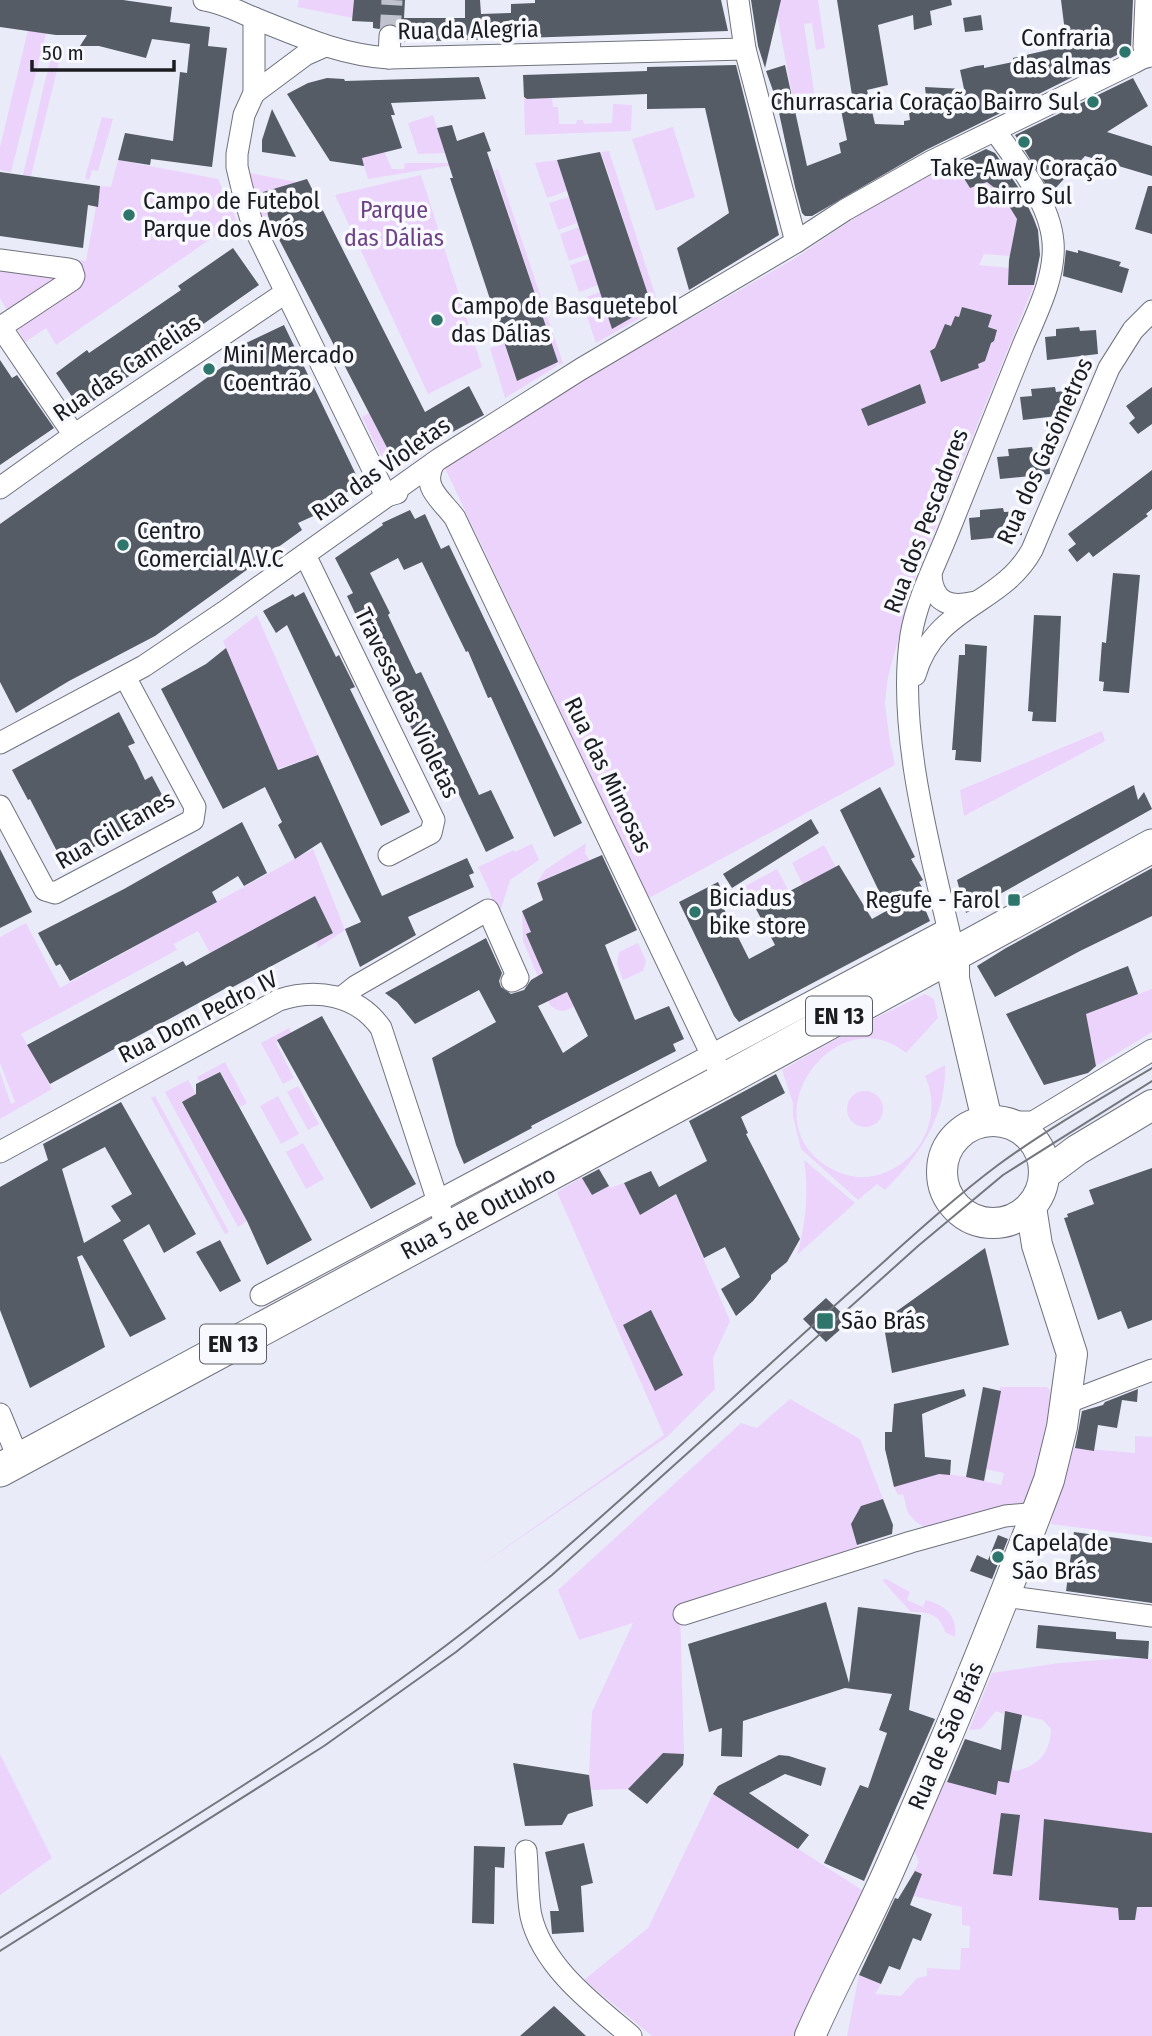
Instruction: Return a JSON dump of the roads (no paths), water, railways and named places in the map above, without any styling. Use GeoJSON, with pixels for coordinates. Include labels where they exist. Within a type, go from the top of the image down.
{"type":"FeatureCollection","features":[{"type":"Feature","properties":{"kind":"main road","name":"EN 13"},"geometry":{"type":"LineString","coordinates":[[951,941],[1152,846]]}},
{"type":"Feature","properties":{"kind":"main road","name":"Rua 5 de Outubro"},"geometry":{"type":"LineString","coordinates":[[10,1465],[443,1215],[951,941]]}},
{"type":"Feature","properties":{"kind":"street","name":"Rua da Alegria"},"geometry":{"type":"LineString","coordinates":[[204,0],[222,3],[323,47],[356,55],[388,58],[745,49]]}},
{"type":"Feature","properties":{"kind":"street"},"geometry":{"type":"LineString","coordinates":[[738,0],[745,49],[796,242]]}},
{"type":"Feature","properties":{"kind":"street"},"geometry":{"type":"LineString","coordinates":[[1146,0],[1150,55]]}},
{"type":"Feature","properties":{"kind":"street"},"geometry":{"type":"LineString","coordinates":[[254,18],[254,93],[244,115],[237,167],[252,223],[386,496],[404,492],[424,494],[436,499]]}},
{"type":"Feature","properties":{"kind":"street"},"geometry":{"type":"LineString","coordinates":[[388,58],[390,36]]}},
{"type":"Feature","properties":{"kind":"street"},"geometry":{"type":"LineString","coordinates":[[254,93],[305,55],[323,47]]}},
{"type":"Feature","properties":{"kind":"street","name":"Rua das Violetas"},"geometry":{"type":"LineString","coordinates":[[0,744],[125,677],[305,555],[434,463],[580,369],[796,242],[845,210],[891,183],[1150,55]]}},
{"type":"Feature","properties":{"kind":"street","name":"Rua dos Pescadores"},"geometry":{"type":"LineString","coordinates":[[951,941],[920,800],[908,702],[912,631],[931,575],[1040,304],[1054,241],[1037,194],[995,131]]}},
{"type":"Feature","properties":{"kind":"street"},"geometry":{"type":"LineString","coordinates":[[0,260],[72,270],[72,280],[0,326],[74,435]]}},
{"type":"Feature","properties":{"kind":"street","name":"Rua das Camélias"},"geometry":{"type":"LineString","coordinates":[[0,488],[285,293]]}},
{"type":"Feature","properties":{"kind":"street","name":"Rua dos Gasómetros"},"geometry":{"type":"LineString","coordinates":[[908,702],[923,652],[944,627],[1015,575],[1026,561],[1109,368],[1133,330],[1152,311]]}},
{"type":"Feature","properties":{"kind":"street"},"geometry":{"type":"LineString","coordinates":[[434,463],[428,476],[436,499]]}},
{"type":"Feature","properties":{"kind":"street","name":"Rua das Mimosas"},"geometry":{"type":"LineString","coordinates":[[436,499],[446,506],[455,518],[718,1067]]}},
{"type":"Feature","properties":{"kind":"street","name":"Travessa das Violetas"},"geometry":{"type":"LineString","coordinates":[[305,555],[434,820],[431,833],[389,855]]}},
{"type":"Feature","properties":{"kind":"street"},"geometry":{"type":"LineString","coordinates":[[931,575],[932,587],[943,600],[955,605],[977,602]]}},
{"type":"Feature","properties":{"kind":"street","name":"Rua Gil Eanes"},"geometry":{"type":"LineString","coordinates":[[0,806],[45,890],[55,893],[192,820],[195,807],[125,677]]}},
{"type":"Feature","properties":{"kind":"street"},"geometry":{"type":"LineString","coordinates":[[341,998],[356,986],[488,910],[518,978],[512,981]]}},
{"type":"Feature","properties":{"kind":"street"},"geometry":{"type":"LineString","coordinates":[[951,941],[954,979],[998,1121]]}},
{"type":"Feature","properties":{"kind":"street","name":"Rua Dom Pedro IV"},"geometry":{"type":"LineString","coordinates":[[0,1152],[279,1000],[310,994],[341,998],[364,1009],[380,1028],[443,1215]]}},
{"type":"Feature","properties":{"kind":"street"},"geometry":{"type":"LineString","coordinates":[[998,1121],[1022,1129],[1034,1140],[1040,1151],[1045,1174],[1041,1191],[1031,1206],[1017,1217],[1005,1222],[978,1222],[959,1211],[945,1191],[942,1177],[942,1161],[948,1146],[965,1129],[998,1121],[1033,1122],[1152,1050]]}},
{"type":"Feature","properties":{"kind":"street"},"geometry":{"type":"LineString","coordinates":[[1045,1174],[1077,1150],[1152,1105]]}},
{"type":"Feature","properties":{"kind":"street","name":"Rua de São Brás"},"geometry":{"type":"LineString","coordinates":[[810,2036],[837,1974],[889,1871],[1004,1596],[1049,1480],[1072,1367],[1070,1343],[1040,1256],[1031,1206]]}},
{"type":"Feature","properties":{"kind":"street","name":"Rua 5 de Outubro"},"geometry":{"type":"LineString","coordinates":[[261,1295],[443,1215]]}},
{"type":"Feature","properties":{"kind":"street","name":"Rua de São Brás"},"geometry":{"type":"LineString","coordinates":[[1005,1222],[1023,1252],[1044,1321],[1065,1406]]}},
{"type":"Feature","properties":{"kind":"street"},"geometry":{"type":"LineString","coordinates":[[1065,1406],[1152,1370]]}},
{"type":"Feature","properties":{"kind":"street"},"geometry":{"type":"LineString","coordinates":[[0,1414],[10,1465]]}},
{"type":"Feature","properties":{"kind":"street"},"geometry":{"type":"LineString","coordinates":[[684,1614],[911,1542],[1005,1516],[1037,1513]]}},
{"type":"Feature","properties":{"kind":"street"},"geometry":{"type":"LineString","coordinates":[[1004,1596],[1152,1616]]}},
{"type":"Feature","properties":{"kind":"street"},"geometry":{"type":"LineString","coordinates":[[526,1851],[531,1915],[538,1937],[580,1993],[631,2036]]}},
{"type":"Feature","properties":{"kind":"tunnel"},"geometry":{"type":"LineString","coordinates":[[390,36],[392,0]]}},
{"type":"Feature","properties":{"kind":"tram line"},"geometry":{"type":"LineString","coordinates":[[0,1938],[280,1762],[416,1668],[546,1565],[963,1193],[1035,1139],[1152,1068]]}},
{"type":"Feature","properties":{"kind":"tram line"},"geometry":{"type":"LineString","coordinates":[[0,1951],[324,1746],[456,1652],[552,1575],[918,1246],[1003,1175],[1152,1081]]}},
{"type":"Feature","properties":{"kind":"place","name":"Confraria das almas"},"geometry":{"type":"Point","coordinates":[1125,52]}},
{"type":"Feature","properties":{"kind":"place","name":"Churrascaria Coração Bairro Sul"},"geometry":{"type":"Point","coordinates":[1093,102]}},
{"type":"Feature","properties":{"kind":"place","name":"Take-Away Coração Bairro Sul"},"geometry":{"type":"Point","coordinates":[1024,142]}},
{"type":"Feature","properties":{"kind":"place","name":"Campo de Futebol Parque dos Avós"},"geometry":{"type":"Point","coordinates":[129,215]}},
{"type":"Feature","properties":{"kind":"place","name":"Campo de Basquetebol das Dálias"},"geometry":{"type":"Point","coordinates":[437,320]}},
{"type":"Feature","properties":{"kind":"place","name":"Mini Mercado Coentrão"},"geometry":{"type":"Point","coordinates":[209,369]}},
{"type":"Feature","properties":{"kind":"place","name":"Centro Comercial A.V.C"},"geometry":{"type":"Point","coordinates":[123,545]}},
{"type":"Feature","properties":{"kind":"place","name":"Regufe - Farol"},"geometry":{"type":"Point","coordinates":[1014,900]}},
{"type":"Feature","properties":{"kind":"place","name":"Biciadus bike store"},"geometry":{"type":"Point","coordinates":[695,912]}},
{"type":"Feature","properties":{"kind":"place","name":"São Brás"},"geometry":{"type":"Point","coordinates":[825,1321]}},
{"type":"Feature","properties":{"kind":"place","name":"Capela de São Brás"},"geometry":{"type":"Point","coordinates":[998,1557]}},
{"type":"Feature","properties":{"kind":"park label","name":"Parque das Dálias"},"geometry":{"type":"Point","coordinates":[394,224]}}]}
